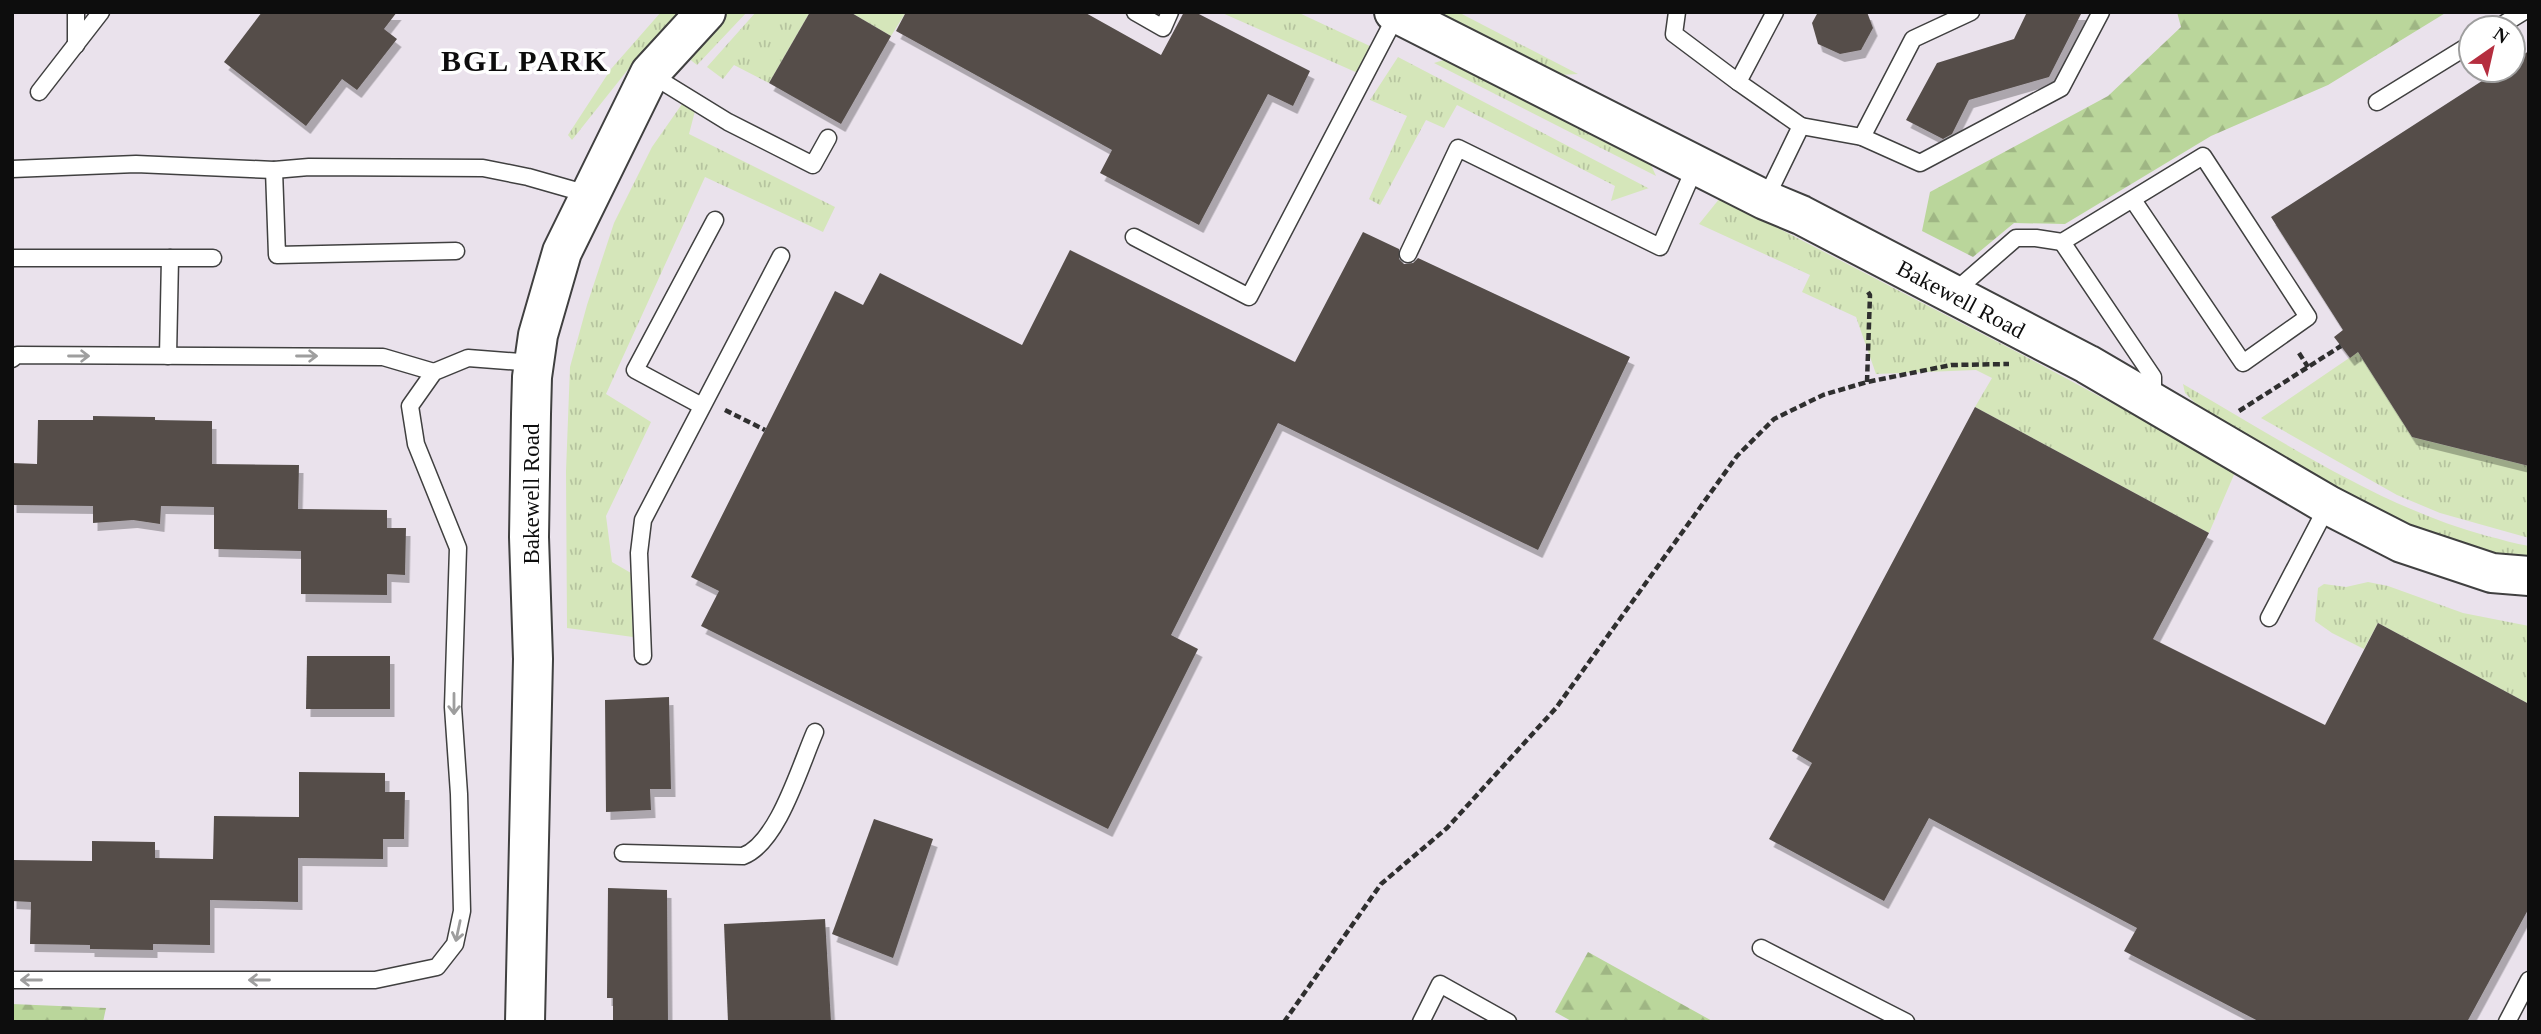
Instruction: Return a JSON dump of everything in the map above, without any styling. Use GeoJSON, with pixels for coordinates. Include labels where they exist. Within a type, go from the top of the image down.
{"type":"FeatureCollection","features":[{"type":"Feature","properties":{"kind":"street","name":"Bakewell Road"},"geometry":{"type":"LineString","coordinates":[[525,1022],[533,673],[529,537],[531,414],[538,335],[562,251],[650,73],[706,12]]}},
{"type":"Feature","properties":{"kind":"street","name":"Bakewell Road"},"geometry":{"type":"LineString","coordinates":[[1396,13],[1765,200],[1801,215],[2087,364],[2328,505],[2402,543],[2492,573],[2529,576]]}},
{"type":"Feature","properties":{"kind":"lane"},"geometry":{"type":"LineString","coordinates":[[76,12],[76,45]]}},
{"type":"Feature","properties":{"kind":"lane"},"geometry":{"type":"LineString","coordinates":[[39,92],[101,12]]}},
{"type":"Feature","properties":{"kind":"lane"},"geometry":{"type":"LineString","coordinates":[[1135,12],[1163,28],[1170,12]]}},
{"type":"Feature","properties":{"kind":"lane"},"geometry":{"type":"LineString","coordinates":[[1677,12],[1674,34],[1801,126],[1862,137],[1920,163],[2061,88],[2101,12]]}},
{"type":"Feature","properties":{"kind":"lane"},"geometry":{"type":"LineString","coordinates":[[1738,82],[1774,12]]}},
{"type":"Feature","properties":{"kind":"lane"},"geometry":{"type":"LineString","coordinates":[[1862,137],[1913,39],[1971,12]]}},
{"type":"Feature","properties":{"kind":"lane"},"geometry":{"type":"LineString","coordinates":[[1134,237],[1249,298],[1396,13]]}},
{"type":"Feature","properties":{"kind":"lane"},"geometry":{"type":"LineString","coordinates":[[2377,102],[2457,53]]}},
{"type":"Feature","properties":{"kind":"lane"},"geometry":{"type":"LineString","coordinates":[[650,73],[728,122],[813,165],[828,138]]}},
{"type":"Feature","properties":{"kind":"lane"},"geometry":{"type":"LineString","coordinates":[[1765,200],[1801,126]]}},
{"type":"Feature","properties":{"kind":"lane"},"geometry":{"type":"LineString","coordinates":[[1408,254],[1458,148],[1660,247],[1696,165]]}},
{"type":"Feature","properties":{"kind":"lane"},"geometry":{"type":"LineString","coordinates":[[1952,294],[2016,238],[2062,242],[2203,156],[2308,317],[2242,363],[2133,200]]}},
{"type":"Feature","properties":{"kind":"lane"},"geometry":{"type":"LineString","coordinates":[[12,169],[136,164],[274,170],[309,167],[483,168],[591,195]]}},
{"type":"Feature","properties":{"kind":"lane"},"geometry":{"type":"LineString","coordinates":[[274,170],[277,255],[456,251]]}},
{"type":"Feature","properties":{"kind":"lane"},"geometry":{"type":"LineString","coordinates":[[704,403],[635,370],[715,220]]}},
{"type":"Feature","properties":{"kind":"lane"},"geometry":{"type":"LineString","coordinates":[[2062,242],[2152,377],[2154,402]]}},
{"type":"Feature","properties":{"kind":"lane"},"geometry":{"type":"LineString","coordinates":[[643,656],[639,553],[643,520],[781,256]]}},
{"type":"Feature","properties":{"kind":"lane"},"geometry":{"type":"LineString","coordinates":[[12,258],[213,258]]}},
{"type":"Feature","properties":{"kind":"lane"},"geometry":{"type":"LineString","coordinates":[[168,356],[170,258]]}},
{"type":"Feature","properties":{"kind":"lane"},"geometry":{"type":"LineString","coordinates":[[12,359],[17,355],[383,357],[434,372]]}},
{"type":"Feature","properties":{"kind":"lane"},"geometry":{"type":"LineString","coordinates":[[12,980],[375,980],[437,967],[455,944],[462,911],[459,794],[453,707],[458,548],[416,444],[410,406],[434,372],[468,358],[534,362]]}},
{"type":"Feature","properties":{"kind":"lane"},"geometry":{"type":"LineString","coordinates":[[2269,618],[2328,505]]}},
{"type":"Feature","properties":{"kind":"lane"},"geometry":{"type":"LineString","coordinates":[[623,853],[743,856],[754,852],[773,830],[815,732]]}},
{"type":"Feature","properties":{"kind":"lane"},"geometry":{"type":"LineString","coordinates":[[1761,947],[1906,1022]]}},
{"type":"Feature","properties":{"kind":"lane"},"geometry":{"type":"LineString","coordinates":[[2507,1022],[2529,980]]}},
{"type":"Feature","properties":{"kind":"lane"},"geometry":{"type":"LineString","coordinates":[[1421,1022],[1440,984],[1508,1022]]}},
{"type":"Feature","properties":{"kind":"path"},"geometry":{"type":"LineString","coordinates":[[1862,285],[1870,295],[1867,382]]}},
{"type":"Feature","properties":{"kind":"path"},"geometry":{"type":"LineString","coordinates":[[2239,411],[2341,345]]}},
{"type":"Feature","properties":{"kind":"path"},"geometry":{"type":"LineString","coordinates":[[1284,1022],[1381,884],[1447,828],[1556,708],[1737,456],[1774,419],[1823,395],[1867,382],[1951,365],[2019,364]]}},
{"type":"Feature","properties":{"kind":"path"},"geometry":{"type":"LineString","coordinates":[[704,403],[765,430]]}},
{"type":"Feature","properties":{"kind":"shaded area"},"geometry":{"type":"Polygon","coordinates":[[[12,12],[2529,12],[2529,1022],[12,1022],[12,12]]]}},
{"type":"Feature","properties":{"kind":"green space"},"geometry":{"type":"Polygon","coordinates":[[[661,12],[686,12],[630,67],[572,140],[568,135],[611,69],[661,12]]]}},
{"type":"Feature","properties":{"kind":"green space"},"geometry":{"type":"Polygon","coordinates":[[[724,12],[747,12],[697,65],[683,54],[724,12]]]}},
{"type":"Feature","properties":{"kind":"green space"},"geometry":{"type":"Polygon","coordinates":[[[756,12],[810,12],[769,83],[734,65],[723,79],[707,67],[756,12]]]}},
{"type":"Feature","properties":{"kind":"green space"},"geometry":{"type":"Polygon","coordinates":[[[850,12],[906,12],[891,36],[850,12]]]}},
{"type":"Feature","properties":{"kind":"green space"},"geometry":{"type":"Polygon","coordinates":[[[1220,12],[1297,12],[1372,47],[1360,74],[1220,12]]]}},
{"type":"Feature","properties":{"kind":"green space"},"geometry":{"type":"Polygon","coordinates":[[[1437,12],[1458,12],[1578,74],[1560,75],[1437,12]]]}},
{"type":"Feature","properties":{"kind":"green space"},"geometry":{"type":"Polygon","coordinates":[[[2177,12],[2447,12],[2328,85],[2211,136],[2065,224],[2014,223],[1973,257],[1922,231],[1930,192],[2108,96],[2181,27],[2177,12]]]}},
{"type":"Feature","properties":{"kind":"green space"},"geometry":{"type":"Polygon","coordinates":[[[1398,57],[1649,188],[1611,201],[1615,186],[1457,105],[1444,128],[1426,120],[1380,205],[1369,199],[1407,116],[1370,100],[1398,57]]]}},
{"type":"Feature","properties":{"kind":"green space"},"geometry":{"type":"Polygon","coordinates":[[[1450,58],[1647,156],[1656,176],[1434,63],[1450,58]]]}},
{"type":"Feature","properties":{"kind":"green space"},"geometry":{"type":"Polygon","coordinates":[[[682,104],[695,111],[689,134],[835,207],[823,232],[705,177],[606,394],[651,422],[606,516],[612,562],[631,573],[633,637],[567,628],[566,471],[570,367],[614,223],[652,147],[682,104]]]}},
{"type":"Feature","properties":{"kind":"green space"},"geometry":{"type":"Polygon","coordinates":[[[1720,198],[2017,352],[2236,470],[2209,533],[1975,407],[1992,378],[1976,370],[1876,374],[1856,317],[1802,292],[1810,275],[1699,224],[1720,198]]]}},
{"type":"Feature","properties":{"kind":"green space"},"geometry":{"type":"Polygon","coordinates":[[[2358,352],[2412,437],[2529,466],[2529,538],[2440,513],[2397,495],[2261,418],[2358,352]]]}},
{"type":"Feature","properties":{"kind":"green space"},"geometry":{"type":"Polygon","coordinates":[[[2183,384],[2331,470],[2407,507],[2487,536],[2529,546],[2529,559],[2486,552],[2443,539],[2359,502],[2202,410],[2185,393],[2183,384]]]}},
{"type":"Feature","properties":{"kind":"green space"},"geometry":{"type":"Polygon","coordinates":[[[2368,582],[2388,586],[2463,613],[2529,626],[2529,704],[2378,623],[2364,649],[2315,621],[2318,588],[2324,584],[2346,587],[2368,582]]]}},
{"type":"Feature","properties":{"kind":"green space"},"geometry":{"type":"Polygon","coordinates":[[[1588,952],[1714,1022],[1573,1022],[1555,1012],[1588,952]]]}},
{"type":"Feature","properties":{"kind":"green space"},"geometry":{"type":"Polygon","coordinates":[[[12,1004],[106,1008],[103,1022],[12,1022],[12,1004]]]}},
{"type":"Feature","properties":{"kind":"building"},"geometry":{"type":"Polygon","coordinates":[[[262,12],[397,12],[384,29],[397,39],[357,90],[342,79],[306,126],[224,62],[262,12]]]}},
{"type":"Feature","properties":{"kind":"building"},"geometry":{"type":"Polygon","coordinates":[[[810,12],[850,12],[891,36],[841,124],[769,83],[810,12]]]}},
{"type":"Feature","properties":{"kind":"building"},"geometry":{"type":"Polygon","coordinates":[[[906,12],[1084,12],[1161,55],[1184,12],[1195,12],[1310,71],[1293,106],[1268,94],[1199,225],[1100,173],[1112,150],[896,31],[906,12]]]}},
{"type":"Feature","properties":{"kind":"building"},"geometry":{"type":"Polygon","coordinates":[[[1818,12],[1867,12],[1873,28],[1861,50],[1840,54],[1818,44],[1812,23],[1818,12]]]}},
{"type":"Feature","properties":{"kind":"building"},"geometry":{"type":"Polygon","coordinates":[[[2027,12],[2082,12],[2049,77],[1969,100],[1952,134],[1943,139],[1906,120],[1937,63],[2014,39],[2027,12]]]}},
{"type":"Feature","properties":{"kind":"building"},"geometry":{"type":"Polygon","coordinates":[[[2529,51],[2529,466],[2412,437],[2358,352],[2350,358],[2334,337],[2343,330],[2271,217],[2477,84],[2527,84],[2529,51]]]}},
{"type":"Feature","properties":{"kind":"building"},"geometry":{"type":"Polygon","coordinates":[[[1363,232],[1399,249],[1399,259],[1404,264],[1413,263],[1418,258],[1630,357],[1538,550],[1278,423],[1171,635],[1198,649],[1108,829],[701,626],[719,591],[691,577],[835,291],[863,305],[880,273],[1022,345],[1070,250],[1295,362],[1363,232]]]}},
{"type":"Feature","properties":{"kind":"building"},"geometry":{"type":"Polygon","coordinates":[[[1975,407],[2209,533],[2153,639],[2325,725],[2378,623],[2529,704],[2529,908],[2467,1022],[2260,1022],[2124,951],[2137,928],[1929,818],[1884,901],[1769,839],[1812,763],[1792,751],[1975,407]]]}},
{"type":"Feature","properties":{"kind":"building"},"geometry":{"type":"Polygon","coordinates":[[[93,416],[212,421],[212,464],[299,465],[298,509],[387,510],[387,528],[406,528],[405,575],[387,574],[387,595],[301,594],[301,551],[214,549],[214,507],[161,506],[160,524],[133,520],[93,523],[93,506],[12,505],[12,463],[37,464],[38,420],[93,420],[93,416]]]}},
{"type":"Feature","properties":{"kind":"building"},"geometry":{"type":"Polygon","coordinates":[[[307,656],[390,656],[390,709],[306,709],[307,656]]]}},
{"type":"Feature","properties":{"kind":"building"},"geometry":{"type":"Polygon","coordinates":[[[669,697],[671,789],[650,789],[651,810],[606,812],[605,700],[669,697]]]}},
{"type":"Feature","properties":{"kind":"building"},"geometry":{"type":"Polygon","coordinates":[[[299,772],[385,773],[385,792],[405,792],[404,839],[383,839],[383,859],[298,858],[298,902],[210,900],[210,945],[153,944],[153,950],[30,944],[31,902],[12,901],[12,860],[92,861],[92,841],[155,842],[155,858],[213,859],[214,816],[299,817],[299,772]]]}},
{"type":"Feature","properties":{"kind":"building"},"geometry":{"type":"Polygon","coordinates":[[[874,819],[933,839],[893,958],[832,934],[874,819]]]}},
{"type":"Feature","properties":{"kind":"building"},"geometry":{"type":"Polygon","coordinates":[[[608,888],[667,890],[668,1022],[613,1022],[613,998],[607,998],[608,888]]]}},
{"type":"Feature","properties":{"kind":"building"},"geometry":{"type":"Polygon","coordinates":[[[825,919],[831,1022],[728,1022],[724,924],[825,919]]]}},
{"type":"Feature","properties":{"kind":"district","name":"BGL PARK"},"geometry":{"type":"Point","coordinates":[525,61]}}]}
